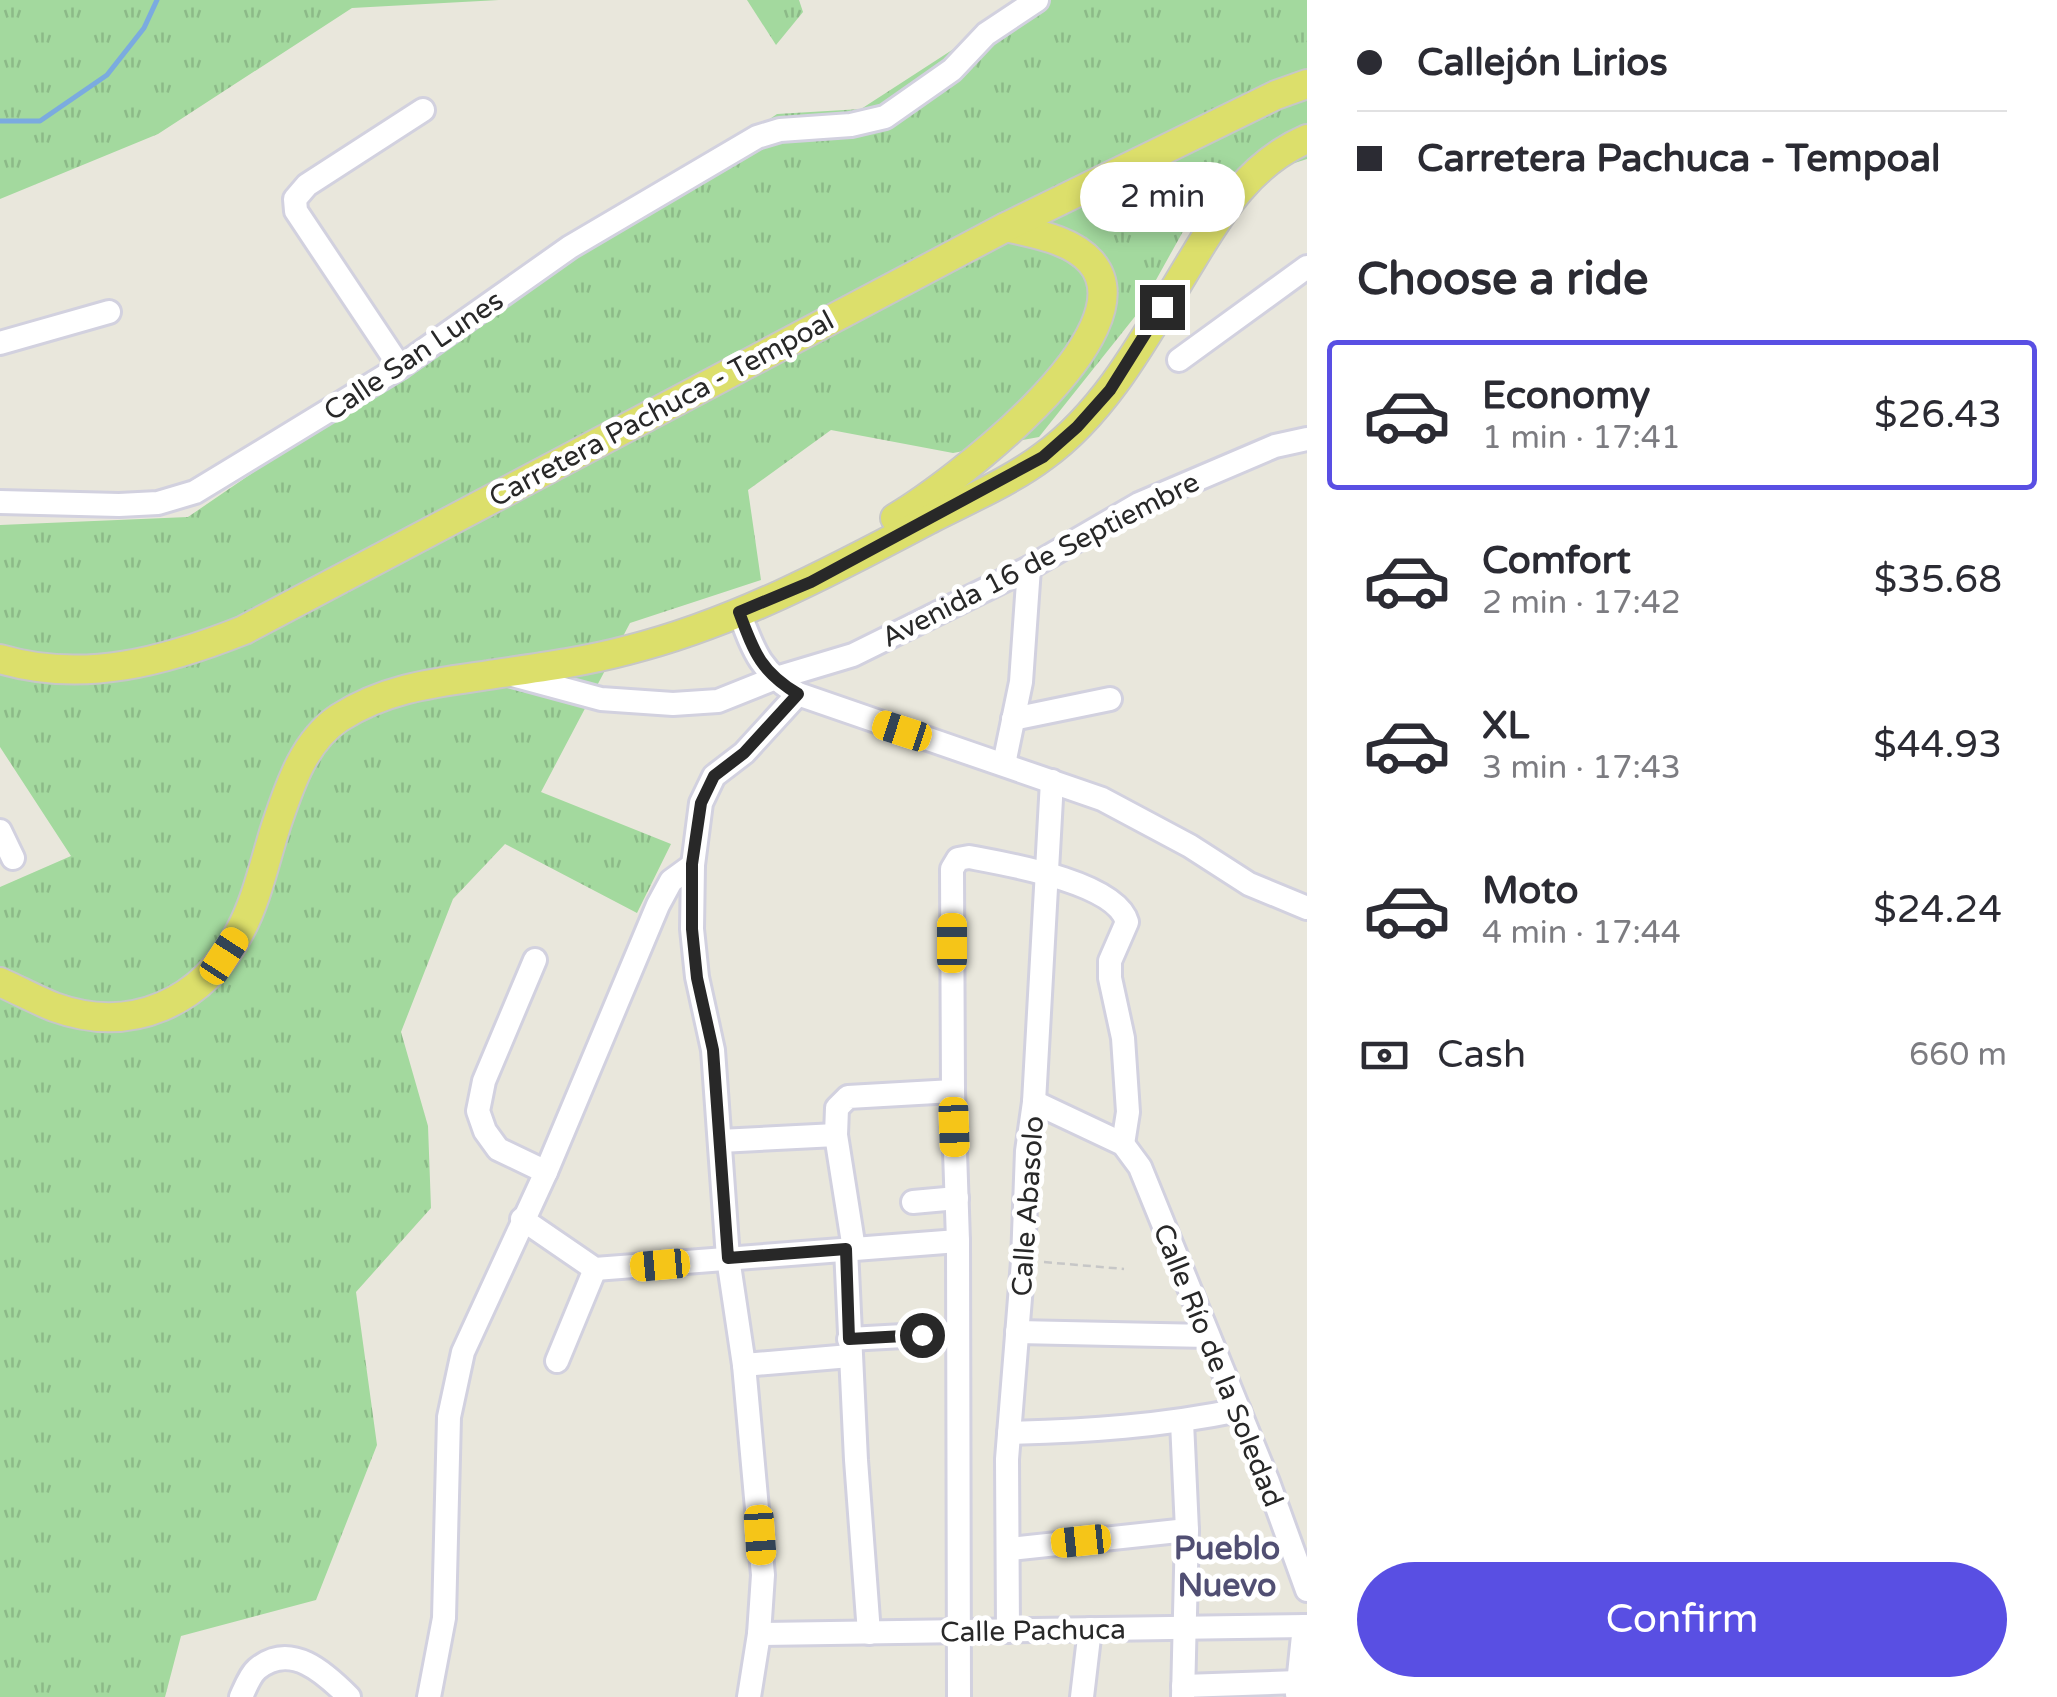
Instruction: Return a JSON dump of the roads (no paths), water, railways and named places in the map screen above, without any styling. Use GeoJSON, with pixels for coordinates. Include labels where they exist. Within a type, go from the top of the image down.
{"type":"FeatureCollection","features":[{"type":"Feature","properties":{"kind":"main road","name":"Carretera Pachuca - Tempoal"},"geometry":{"type":"LineString","coordinates":[[0,659],[49,668],[114,668],[177,656],[244,630],[1006,227],[1307,84]]}},
{"type":"Feature","properties":{"kind":"main road"},"geometry":{"type":"LineString","coordinates":[[0,982],[56,1008],[102,1018],[138,1014],[173,1004],[201,984],[241,930],[290,787],[308,750],[335,721],[373,698],[410,686],[629,650],[739,612],[811,582],[1043,457],[1110,390],[1218,213],[1249,177],[1290,146],[1307,139]]}},
{"type":"Feature","properties":{"kind":"main road"},"geometry":{"type":"LineString","coordinates":[[811,582],[846,548],[924,501],[986,452],[1050,392],[1095,329],[1102,282],[1094,264],[1081,252],[1050,238],[1006,227]]}},
{"type":"Feature","properties":{"kind":"street","name":"Calle San Lunes"},"geometry":{"type":"LineString","coordinates":[[0,502],[158,503],[195,492],[400,368],[570,247],[757,137],[885,117],[952,70],[986,34],[1037,0]]}},
{"type":"Feature","properties":{"kind":"street"},"geometry":{"type":"LineString","coordinates":[[400,368],[296,211],[296,199],[307,184],[423,110]]}},
{"type":"Feature","properties":{"kind":"street"},"geometry":{"type":"LineString","coordinates":[[1179,360],[1307,268]]}},
{"type":"Feature","properties":{"kind":"street"},"geometry":{"type":"LineString","coordinates":[[0,343],[109,312]]}},
{"type":"Feature","properties":{"kind":"street","name":"Avenida 16 de Septiembre"},"geometry":{"type":"LineString","coordinates":[[506,673],[601,699],[673,704],[718,701],[773,679],[853,655],[1029,568],[1139,504],[1260,452],[1307,439]]}},
{"type":"Feature","properties":{"kind":"street"},"geometry":{"type":"LineString","coordinates":[[1004,764],[1021,682],[1029,568]]}},
{"type":"Feature","properties":{"kind":"street"},"geometry":{"type":"LineString","coordinates":[[739,612],[755,656],[773,679],[798,694],[1102,799],[1190,846],[1248,884],[1307,908]]}},
{"type":"Feature","properties":{"kind":"street"},"geometry":{"type":"LineString","coordinates":[[748,1697],[760,1634],[763,1574],[744,1365],[728,1258],[713,1050],[697,978],[692,929],[692,864],[701,803],[714,776],[744,753],[798,694]]}},
{"type":"Feature","properties":{"kind":"street"},"geometry":{"type":"LineString","coordinates":[[1014,718],[1110,699]]}},
{"type":"Feature","properties":{"kind":"street","name":"Calle Abasolo"},"geometry":{"type":"LineString","coordinates":[[1008,1631],[1009,1432],[1027,1152],[1034,1102],[1052,781]]}},
{"type":"Feature","properties":{"kind":"street"},"geometry":{"type":"LineString","coordinates":[[0,831],[13,858]]}},
{"type":"Feature","properties":{"kind":"street"},"geometry":{"type":"LineString","coordinates":[[959,1697],[958,1241],[952,1091],[952,869],[958,859],[969,857],[1046,871],[1117,904],[1126,916],[1110,961],[1123,1038],[1128,1112],[1122,1144],[1034,1102]]}},
{"type":"Feature","properties":{"kind":"street"},"geometry":{"type":"LineString","coordinates":[[429,1697],[444,1618],[448,1417],[464,1352],[546,1172],[658,905],[671,881],[692,864]]}},
{"type":"Feature","properties":{"kind":"street"},"geometry":{"type":"LineString","coordinates":[[535,960],[484,1081],[478,1110],[498,1149],[546,1172]]}},
{"type":"Feature","properties":{"kind":"street"},"geometry":{"type":"LineString","coordinates":[[869,1633],[850,1348],[850,1249],[836,1135],[837,1108],[848,1097],[952,1091]]}},
{"type":"Feature","properties":{"kind":"street"},"geometry":{"type":"LineString","coordinates":[[720,1141],[836,1135]]}},
{"type":"Feature","properties":{"kind":"street","name":"Calle Río de la Soledad"},"geometry":{"type":"LineString","coordinates":[[1122,1144],[1140,1167],[1307,1590]]}},
{"type":"Feature","properties":{"kind":"street"},"geometry":{"type":"LineString","coordinates":[[914,1202],[957,1198]]}},
{"type":"Feature","properties":{"kind":"street"},"geometry":{"type":"LineString","coordinates":[[522,1219],[596,1269],[958,1241]]}},
{"type":"Feature","properties":{"kind":"street"},"geometry":{"type":"LineString","coordinates":[[558,1361],[596,1269]]}},
{"type":"Feature","properties":{"kind":"street"},"geometry":{"type":"LineString","coordinates":[[1017,1332],[1208,1336]]}},
{"type":"Feature","properties":{"kind":"street"},"geometry":{"type":"LineString","coordinates":[[744,1365],[958,1333]]}},
{"type":"Feature","properties":{"kind":"street"},"geometry":{"type":"LineString","coordinates":[[1009,1432],[1101,1431],[1182,1422],[1239,1410]]}},
{"type":"Feature","properties":{"kind":"street"},"geometry":{"type":"LineString","coordinates":[[1182,1422],[1188,1530],[1183,1692],[1298,1690],[1306,1626]]}},
{"type":"Feature","properties":{"kind":"street"},"geometry":{"type":"LineString","coordinates":[[1010,1549],[1188,1530]]}},
{"type":"Feature","properties":{"kind":"street","name":"Calle Pachuca"},"geometry":{"type":"LineString","coordinates":[[760,1634],[1306,1626]]}},
{"type":"Feature","properties":{"kind":"street"},"geometry":{"type":"LineString","coordinates":[[1082,1697],[1090,1630]]}},
{"type":"Feature","properties":{"kind":"street"},"geometry":{"type":"LineString","coordinates":[[240,1697],[255,1670],[276,1660],[299,1658],[327,1675],[349,1697]]}},
{"type":"Feature","properties":{"kind":"waterway"},"geometry":{"type":"LineString","coordinates":[[0,121],[40,121],[107,75],[144,28],[157,0]]}},
{"type":"Feature","properties":{"kind":"district","name":"Pueblo Nuevo"},"geometry":{"type":"Point","coordinates":[1227,1566]}}]}
